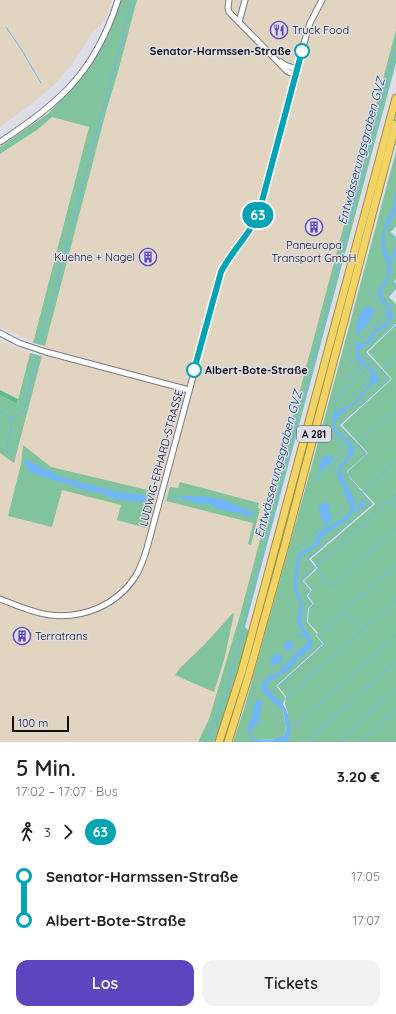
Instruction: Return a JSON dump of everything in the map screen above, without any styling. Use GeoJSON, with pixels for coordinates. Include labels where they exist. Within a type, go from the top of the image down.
{"type":"FeatureCollection","features":[{"type":"Feature","properties":{"kind":"highway","name":"A 281"},"geometry":{"type":"LineString","coordinates":[[219,742],[242,671],[396,98]]}},
{"type":"Feature","properties":{"kind":"highway","name":"A 281"},"geometry":{"type":"LineString","coordinates":[[228,742],[249,674],[286,541],[396,124]]}},
{"type":"Feature","properties":{"kind":"street"},"geometry":{"type":"LineString","coordinates":[[0,142],[45,111],[68,90],[78,78],[97,50],[118,0]]}},
{"type":"Feature","properties":{"kind":"street"},"geometry":{"type":"LineString","coordinates":[[229,0],[229,12],[274,56],[285,65],[297,69]]}},
{"type":"Feature","properties":{"kind":"street"},"geometry":{"type":"LineString","coordinates":[[239,22],[245,0]]}},
{"type":"Feature","properties":{"kind":"street","name":"LUDWIG-ERHARD-STRASSE"},"geometry":{"type":"LineString","coordinates":[[0,599],[49,615],[67,616],[80,614],[98,609],[114,599],[129,585],[142,564],[221,272],[226,262],[258,216],[310,23],[322,0]]}},
{"type":"Feature","properties":{"kind":"street"},"geometry":{"type":"LineString","coordinates":[[274,56],[287,71],[295,75]]}},
{"type":"Feature","properties":{"kind":"street"},"geometry":{"type":"LineString","coordinates":[[0,334],[19,343],[47,352],[189,390]]}},
{"type":"Feature","properties":{"kind":"shaded area"},"geometry":{"type":"Polygon","coordinates":[[[0,0],[112,0],[104,22],[91,34],[72,64],[55,84],[0,127],[0,0]]]}},
{"type":"Feature","properties":{"kind":"shaded area"},"geometry":{"type":"Polygon","coordinates":[[[137,0],[396,0],[396,31],[240,615],[209,719],[198,742],[0,742],[0,433],[17,452],[107,108],[137,0]]]}},
{"type":"Feature","properties":{"kind":"shaded area"},"geometry":{"type":"Polygon","coordinates":[[[52,117],[89,127],[33,342],[0,327],[0,154],[37,130],[52,117]]]}},
{"type":"Feature","properties":{"kind":"shaded area"},"geometry":{"type":"Polygon","coordinates":[[[0,341],[30,353],[18,399],[0,390],[0,341]]]}},
{"type":"Feature","properties":{"kind":"green space"},"geometry":{"type":"Polygon","coordinates":[[[120,0],[137,0],[107,108],[45,346],[33,343],[89,127],[52,117],[37,130],[0,154],[0,147],[49,113],[82,77],[100,48],[120,0]]]}},
{"type":"Feature","properties":{"kind":"green space"},"geometry":{"type":"Polygon","coordinates":[[[396,30],[396,63],[245,627],[249,631],[229,701],[214,742],[198,742],[209,719],[240,615],[396,30]]]}},
{"type":"Feature","properties":{"kind":"green space"},"geometry":{"type":"Polygon","coordinates":[[[396,151],[396,226],[391,232],[396,237],[396,279],[394,281],[396,284],[396,289],[389,297],[396,304],[396,323],[366,352],[391,379],[340,425],[367,453],[347,471],[349,477],[373,504],[309,559],[316,568],[303,581],[311,591],[306,596],[313,604],[308,608],[307,622],[323,644],[276,686],[285,697],[282,709],[286,733],[281,738],[276,739],[255,740],[252,742],[233,742],[244,709],[313,461],[396,151]]]}},
{"type":"Feature","properties":{"kind":"green space"},"geometry":{"type":"Polygon","coordinates":[[[396,325],[396,742],[289,742],[288,713],[285,704],[286,697],[278,686],[324,644],[317,636],[318,633],[308,622],[309,608],[314,604],[308,596],[312,590],[304,581],[318,568],[311,559],[375,504],[348,475],[348,471],[368,453],[342,425],[392,379],[368,352],[396,325]]]}},
{"type":"Feature","properties":{"kind":"green space"},"geometry":{"type":"Polygon","coordinates":[[[30,353],[42,356],[14,463],[0,453],[0,395],[17,404],[30,353]]]}},
{"type":"Feature","properties":{"kind":"green space"},"geometry":{"type":"Polygon","coordinates":[[[0,390],[18,399],[17,404],[0,395],[0,390]]]}},
{"type":"Feature","properties":{"kind":"green space"},"geometry":{"type":"Polygon","coordinates":[[[23,445],[51,467],[156,492],[146,528],[117,520],[121,505],[62,490],[52,527],[8,516],[21,464],[23,445]]]}},
{"type":"Feature","properties":{"kind":"green space"},"geometry":{"type":"Polygon","coordinates":[[[180,482],[259,503],[258,508],[260,509],[251,545],[248,544],[253,523],[166,501],[170,487],[178,488],[180,482]]]}},
{"type":"Feature","properties":{"kind":"green space"},"geometry":{"type":"Polygon","coordinates":[[[233,613],[224,660],[214,692],[175,675],[180,668],[204,645],[233,613]]]}},
{"type":"Feature","properties":{"kind":"water"},"geometry":{"type":"Polygon","coordinates":[[[396,188],[396,212],[385,232],[385,247],[390,258],[392,257],[395,246],[396,255],[391,262],[390,277],[382,291],[384,300],[391,307],[393,318],[386,327],[376,332],[372,341],[360,349],[359,352],[363,360],[378,374],[376,376],[376,380],[380,377],[381,379],[378,383],[374,383],[363,394],[359,401],[341,414],[334,425],[341,435],[354,447],[353,455],[342,468],[341,472],[355,501],[355,508],[358,507],[362,499],[365,503],[360,510],[354,511],[346,521],[325,534],[318,545],[303,555],[300,560],[297,586],[303,606],[301,622],[313,642],[311,649],[299,658],[288,671],[270,681],[266,686],[286,710],[289,720],[289,742],[252,742],[247,728],[251,721],[254,706],[258,699],[263,703],[258,724],[250,731],[254,740],[271,740],[279,738],[286,733],[282,709],[262,691],[261,686],[266,678],[277,673],[288,665],[292,658],[278,670],[307,643],[308,640],[305,637],[300,638],[296,633],[297,632],[301,636],[304,634],[297,621],[300,605],[293,586],[298,555],[313,544],[321,531],[343,518],[350,509],[351,503],[349,504],[343,490],[344,486],[337,478],[339,477],[338,468],[349,455],[349,446],[334,432],[332,425],[333,412],[339,411],[353,403],[371,382],[369,379],[372,375],[369,370],[356,359],[355,344],[357,342],[359,344],[363,343],[368,340],[371,333],[385,323],[388,318],[388,309],[380,300],[377,293],[388,275],[386,272],[388,267],[382,251],[381,238],[386,221],[394,207],[396,188]]]}},
{"type":"Feature","properties":{"kind":"water"},"geometry":{"type":"Polygon","coordinates":[[[369,306],[375,310],[368,325],[356,335],[360,314],[363,309],[369,306]]]}},
{"type":"Feature","properties":{"kind":"water"},"geometry":{"type":"Polygon","coordinates":[[[334,456],[334,459],[318,474],[323,457],[334,456]]]}},
{"type":"Feature","properties":{"kind":"water"},"geometry":{"type":"Polygon","coordinates":[[[25,459],[62,477],[114,491],[152,497],[152,499],[142,502],[115,499],[98,492],[75,487],[30,472],[24,461],[25,459]]]}},
{"type":"Feature","properties":{"kind":"water"},"geometry":{"type":"Polygon","coordinates":[[[183,496],[210,497],[224,500],[255,513],[254,515],[251,514],[247,517],[245,515],[218,509],[210,504],[200,504],[183,499],[183,496]]]}},
{"type":"Feature","properties":{"kind":"water"},"geometry":{"type":"Polygon","coordinates":[[[327,502],[329,503],[332,518],[324,525],[318,508],[321,504],[327,502]]]}},
{"type":"Feature","properties":{"kind":"water"},"geometry":{"type":"Polygon","coordinates":[[[287,641],[291,641],[293,642],[293,650],[287,651],[284,648],[284,644],[287,641]]]}},
{"type":"Feature","properties":{"kind":"water"},"geometry":{"type":"Polygon","coordinates":[[[280,653],[283,658],[281,662],[276,665],[271,664],[270,662],[274,655],[280,653]]]}},
{"type":"Feature","properties":{"kind":"waterway","name":"Entwässerungsgraben GVZ"},"geometry":{"type":"LineString","coordinates":[[40,343],[132,0]]}},
{"type":"Feature","properties":{"kind":"waterway"},"geometry":{"type":"LineString","coordinates":[[6,27],[41,83]]}},
{"type":"Feature","properties":{"kind":"waterway","name":"Entwässerungsgraben GVZ"},"geometry":{"type":"LineString","coordinates":[[206,742],[226,694],[357,193],[360,189],[364,167],[396,50]]}},
{"type":"Feature","properties":{"kind":"waterway"},"geometry":{"type":"LineString","coordinates":[[396,225],[390,232],[396,238]]}},
{"type":"Feature","properties":{"kind":"waterway"},"geometry":{"type":"LineString","coordinates":[[396,278],[393,281],[396,285]]}},
{"type":"Feature","properties":{"kind":"waterway"},"geometry":{"type":"LineString","coordinates":[[366,288],[387,314]]}},
{"type":"Feature","properties":{"kind":"waterway"},"geometry":{"type":"LineString","coordinates":[[396,288],[387,297],[396,306]]}},
{"type":"Feature","properties":{"kind":"waterway"},"geometry":{"type":"LineString","coordinates":[[357,342],[388,313]]}},
{"type":"Feature","properties":{"kind":"waterway"},"geometry":{"type":"LineString","coordinates":[[396,323],[365,353],[389,380],[339,425],[366,454],[346,471],[346,474],[372,504],[308,559],[331,587],[396,529]]}},
{"type":"Feature","properties":{"kind":"waterway"},"geometry":{"type":"LineString","coordinates":[[355,345],[347,354],[370,379]]}},
{"type":"Feature","properties":{"kind":"waterway","name":"Entwässerungsgraben GVZ"},"geometry":{"type":"LineString","coordinates":[[9,419],[24,411],[37,356]]}},
{"type":"Feature","properties":{"kind":"waterway"},"geometry":{"type":"LineString","coordinates":[[382,370],[396,357]]}},
{"type":"Feature","properties":{"kind":"waterway"},"geometry":{"type":"LineString","coordinates":[[345,367],[352,360]]}},
{"type":"Feature","properties":{"kind":"waterway"},"geometry":{"type":"LineString","coordinates":[[342,381],[358,367]]}},
{"type":"Feature","properties":{"kind":"waterway"},"geometry":{"type":"LineString","coordinates":[[335,411],[336,398],[363,372]]}},
{"type":"Feature","properties":{"kind":"waterway"},"geometry":{"type":"LineString","coordinates":[[336,411],[369,381]]}},
{"type":"Feature","properties":{"kind":"waterway"},"geometry":{"type":"LineString","coordinates":[[358,443],[396,409]]}},
{"type":"Feature","properties":{"kind":"waterway"},"geometry":{"type":"LineString","coordinates":[[0,411],[11,420],[7,448],[12,452]]}},
{"type":"Feature","properties":{"kind":"waterway"},"geometry":{"type":"LineString","coordinates":[[331,435],[347,452]]}},
{"type":"Feature","properties":{"kind":"waterway"},"geometry":{"type":"LineString","coordinates":[[314,481],[349,451]]}},
{"type":"Feature","properties":{"kind":"waterway"},"geometry":{"type":"LineString","coordinates":[[362,492],[396,461]]}},
{"type":"Feature","properties":{"kind":"waterway"},"geometry":{"type":"LineString","coordinates":[[332,466],[338,477]]}},
{"type":"Feature","properties":{"kind":"waterway"},"geometry":{"type":"LineString","coordinates":[[353,499],[358,495]]}},
{"type":"Feature","properties":{"kind":"waterway"},"geometry":{"type":"LineString","coordinates":[[309,626],[305,622],[307,608],[312,604],[305,595],[310,590],[301,581],[302,579],[396,495]]}},
{"type":"Feature","properties":{"kind":"waterway"},"geometry":{"type":"LineString","coordinates":[[171,496],[182,497]]}},
{"type":"Feature","properties":{"kind":"waterway"},"geometry":{"type":"LineString","coordinates":[[390,500],[396,508]]}},
{"type":"Feature","properties":{"kind":"waterway"},"geometry":{"type":"LineString","coordinates":[[327,523],[349,502]]}},
{"type":"Feature","properties":{"kind":"waterway"},"geometry":{"type":"LineString","coordinates":[[295,551],[324,525]]}},
{"type":"Feature","properties":{"kind":"waterway"},"geometry":{"type":"LineString","coordinates":[[271,692],[325,644],[317,635],[396,565]]}},
{"type":"Feature","properties":{"kind":"waterway"},"geometry":{"type":"LineString","coordinates":[[282,702],[396,600]]}},
{"type":"Feature","properties":{"kind":"waterway"},"geometry":{"type":"LineString","coordinates":[[346,612],[361,629]]}},
{"type":"Feature","properties":{"kind":"waterway"},"geometry":{"type":"LineString","coordinates":[[289,731],[396,635]]}},
{"type":"Feature","properties":{"kind":"waterway"},"geometry":{"type":"LineString","coordinates":[[308,742],[396,661]]}},
{"type":"Feature","properties":{"kind":"waterway"},"geometry":{"type":"LineString","coordinates":[[339,742],[396,689]]}},
{"type":"Feature","properties":{"kind":"waterway"},"geometry":{"type":"LineString","coordinates":[[362,742],[396,711]]}},
{"type":"Feature","properties":{"kind":"bus line","name":"63"},"geometry":{"type":"LineString","coordinates":[[194,370],[221,272],[226,262],[258,216],[302,51]]}},
{"type":"Feature","properties":{"kind":"place","name":"Truck Food"},"geometry":{"type":"Point","coordinates":[279,30]}},
{"type":"Feature","properties":{"kind":"place","name":"Senator-Harmssen-Straße"},"geometry":{"type":"Point","coordinates":[302,51]}},
{"type":"Feature","properties":{"kind":"place","name":"Paneuropa Transport GmbH"},"geometry":{"type":"Point","coordinates":[314,227]}},
{"type":"Feature","properties":{"kind":"place","name":"Kuehne + Nagel"},"geometry":{"type":"Point","coordinates":[148,257]}},
{"type":"Feature","properties":{"kind":"place","name":"Albert-Bote-Straße"},"geometry":{"type":"Point","coordinates":[194,370]}},
{"type":"Feature","properties":{"kind":"place","name":"Terratrans"},"geometry":{"type":"Point","coordinates":[22,636]}}]}
